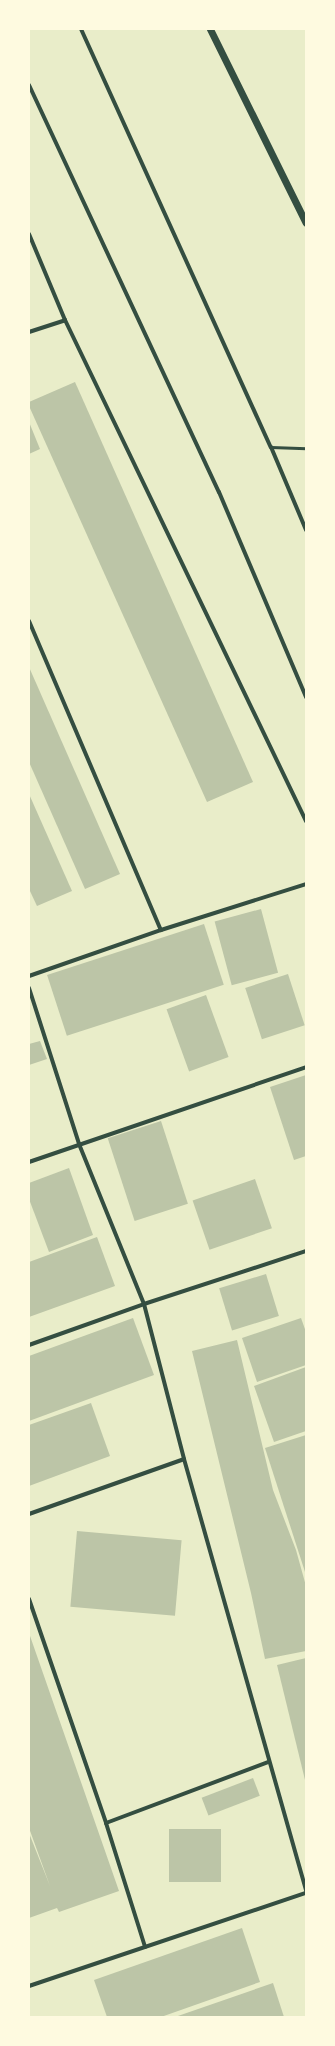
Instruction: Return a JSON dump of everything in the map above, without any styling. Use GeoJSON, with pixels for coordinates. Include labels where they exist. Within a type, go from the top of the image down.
{"type":"FeatureCollection","features":[{"type":"Feature","properties":{"kind":"street"},"geometry":{"type":"LineString","coordinates":[[81,29],[271,447],[306,530]]}},
{"type":"Feature","properties":{"kind":"street"},"geometry":{"type":"LineString","coordinates":[[210,29],[306,223]]}},
{"type":"Feature","properties":{"kind":"street"},"geometry":{"type":"LineString","coordinates":[[29,85],[219,492],[306,697]]}},
{"type":"Feature","properties":{"kind":"street"},"geometry":{"type":"LineString","coordinates":[[29,234],[65,320],[306,821]]}},
{"type":"Feature","properties":{"kind":"street"},"geometry":{"type":"LineString","coordinates":[[29,332],[65,320]]}},
{"type":"Feature","properties":{"kind":"street"},"geometry":{"type":"LineString","coordinates":[[29,621],[161,930]]}},
{"type":"Feature","properties":{"kind":"street"},"geometry":{"type":"LineString","coordinates":[[29,976],[161,930],[306,884]]}},
{"type":"Feature","properties":{"kind":"street"},"geometry":{"type":"LineString","coordinates":[[29,988],[79,1144],[144,1304],[184,1460],[268,1762],[306,1892],[29,1986]]}},
{"type":"Feature","properties":{"kind":"street"},"geometry":{"type":"LineString","coordinates":[[29,1162],[306,1067]]}},
{"type":"Feature","properties":{"kind":"street"},"geometry":{"type":"LineString","coordinates":[[29,1345],[144,1304],[306,1252]]}},
{"type":"Feature","properties":{"kind":"street"},"geometry":{"type":"LineString","coordinates":[[29,1514],[184,1460]]}},
{"type":"Feature","properties":{"kind":"street"},"geometry":{"type":"LineString","coordinates":[[29,1599],[106,1823],[146,1947]]}},
{"type":"Feature","properties":{"kind":"street"},"geometry":{"type":"LineString","coordinates":[[106,1823],[268,1762]]}},
{"type":"Feature","properties":{"kind":"lane"},"geometry":{"type":"LineString","coordinates":[[271,447],[306,448]]}},
{"type":"Feature","properties":{"kind":"building"},"geometry":{"type":"Polygon","coordinates":[[[75,382],[253,782],[207,802],[29,406],[29,402],[75,382]]]}},
{"type":"Feature","properties":{"kind":"building"},"geometry":{"type":"Polygon","coordinates":[[[29,422],[40,449],[29,454],[29,422]]]}},
{"type":"Feature","properties":{"kind":"building"},"geometry":{"type":"Polygon","coordinates":[[[29,667],[120,874],[85,889],[29,762],[29,667]]]}},
{"type":"Feature","properties":{"kind":"building"},"geometry":{"type":"Polygon","coordinates":[[[29,794],[72,891],[37,906],[29,889],[29,794]]]}},
{"type":"Feature","properties":{"kind":"building"},"geometry":{"type":"Polygon","coordinates":[[[261,909],[278,973],[232,985],[215,921],[261,909]]]}},
{"type":"Feature","properties":{"kind":"building"},"geometry":{"type":"Polygon","coordinates":[[[204,924],[224,985],[67,1036],[47,975],[204,924]]]}},
{"type":"Feature","properties":{"kind":"building"},"geometry":{"type":"Polygon","coordinates":[[[288,974],[305,1025],[262,1039],[245,988],[288,974]]]}},
{"type":"Feature","properties":{"kind":"building"},"geometry":{"type":"Polygon","coordinates":[[[206,995],[229,1057],[189,1071],[167,1009],[206,995]]]}},
{"type":"Feature","properties":{"kind":"building"},"geometry":{"type":"Polygon","coordinates":[[[40,1041],[47,1059],[29,1065],[29,1044],[40,1041]]]}},
{"type":"Feature","properties":{"kind":"building"},"geometry":{"type":"Polygon","coordinates":[[[306,1075],[306,1156],[294,1160],[270,1087],[306,1075]]]}},
{"type":"Feature","properties":{"kind":"building"},"geometry":{"type":"Polygon","coordinates":[[[161,1121],[188,1204],[135,1221],[108,1138],[161,1121]]]}},
{"type":"Feature","properties":{"kind":"building"},"geometry":{"type":"Polygon","coordinates":[[[69,1168],[93,1235],[49,1252],[29,1199],[29,1183],[69,1168]]]}},
{"type":"Feature","properties":{"kind":"building"},"geometry":{"type":"Polygon","coordinates":[[[255,1179],[272,1228],[210,1250],[193,1200],[255,1179]]]}},
{"type":"Feature","properties":{"kind":"building"},"geometry":{"type":"Polygon","coordinates":[[[97,1237],[115,1286],[29,1317],[29,1262],[97,1237]]]}},
{"type":"Feature","properties":{"kind":"building"},"geometry":{"type":"Polygon","coordinates":[[[266,1274],[279,1316],[232,1330],[219,1288],[266,1274]]]}},
{"type":"Feature","properties":{"kind":"building"},"geometry":{"type":"Polygon","coordinates":[[[133,1318],[154,1375],[29,1421],[29,1356],[133,1318]]]}},
{"type":"Feature","properties":{"kind":"building"},"geometry":{"type":"Polygon","coordinates":[[[301,1318],[306,1332],[306,1365],[257,1382],[242,1338],[301,1318]]]}},
{"type":"Feature","properties":{"kind":"building"},"geometry":{"type":"Polygon","coordinates":[[[237,1340],[273,1490],[296,1550],[306,1586],[306,1651],[265,1659],[251,1593],[192,1351],[237,1340]]]}},
{"type":"Feature","properties":{"kind":"building"},"geometry":{"type":"Polygon","coordinates":[[[306,1367],[306,1431],[274,1442],[254,1386],[306,1367]]]}},
{"type":"Feature","properties":{"kind":"building"},"geometry":{"type":"Polygon","coordinates":[[[91,1403],[110,1456],[29,1486],[29,1425],[91,1403]]]}},
{"type":"Feature","properties":{"kind":"building"},"geometry":{"type":"Polygon","coordinates":[[[306,1435],[306,1575],[265,1448],[306,1435]]]}},
{"type":"Feature","properties":{"kind":"building"},"geometry":{"type":"Polygon","coordinates":[[[77,1531],[182,1540],[175,1616],[70,1607],[77,1531]]]}},
{"type":"Feature","properties":{"kind":"building"},"geometry":{"type":"Polygon","coordinates":[[[29,1633],[119,1891],[59,1912],[57,1908],[29,1918],[29,1833],[50,1886],[29,1828],[29,1633]]]}},
{"type":"Feature","properties":{"kind":"building"},"geometry":{"type":"Polygon","coordinates":[[[306,1658],[306,1780],[305,1780],[277,1665],[306,1658]]]}},
{"type":"Feature","properties":{"kind":"building"},"geometry":{"type":"Polygon","coordinates":[[[253,1778],[260,1796],[208,1815],[202,1798],[253,1778]]]}},
{"type":"Feature","properties":{"kind":"building"},"geometry":{"type":"Polygon","coordinates":[[[169,1829],[221,1829],[221,1882],[169,1882],[169,1829]]]}},
{"type":"Feature","properties":{"kind":"building"},"geometry":{"type":"Polygon","coordinates":[[[242,1928],[260,1982],[161,2017],[107,2017],[94,1980],[242,1928]]]}},
{"type":"Feature","properties":{"kind":"building"},"geometry":{"type":"Polygon","coordinates":[[[273,1983],[284,2017],[175,2017],[273,1983]]]}}]}
